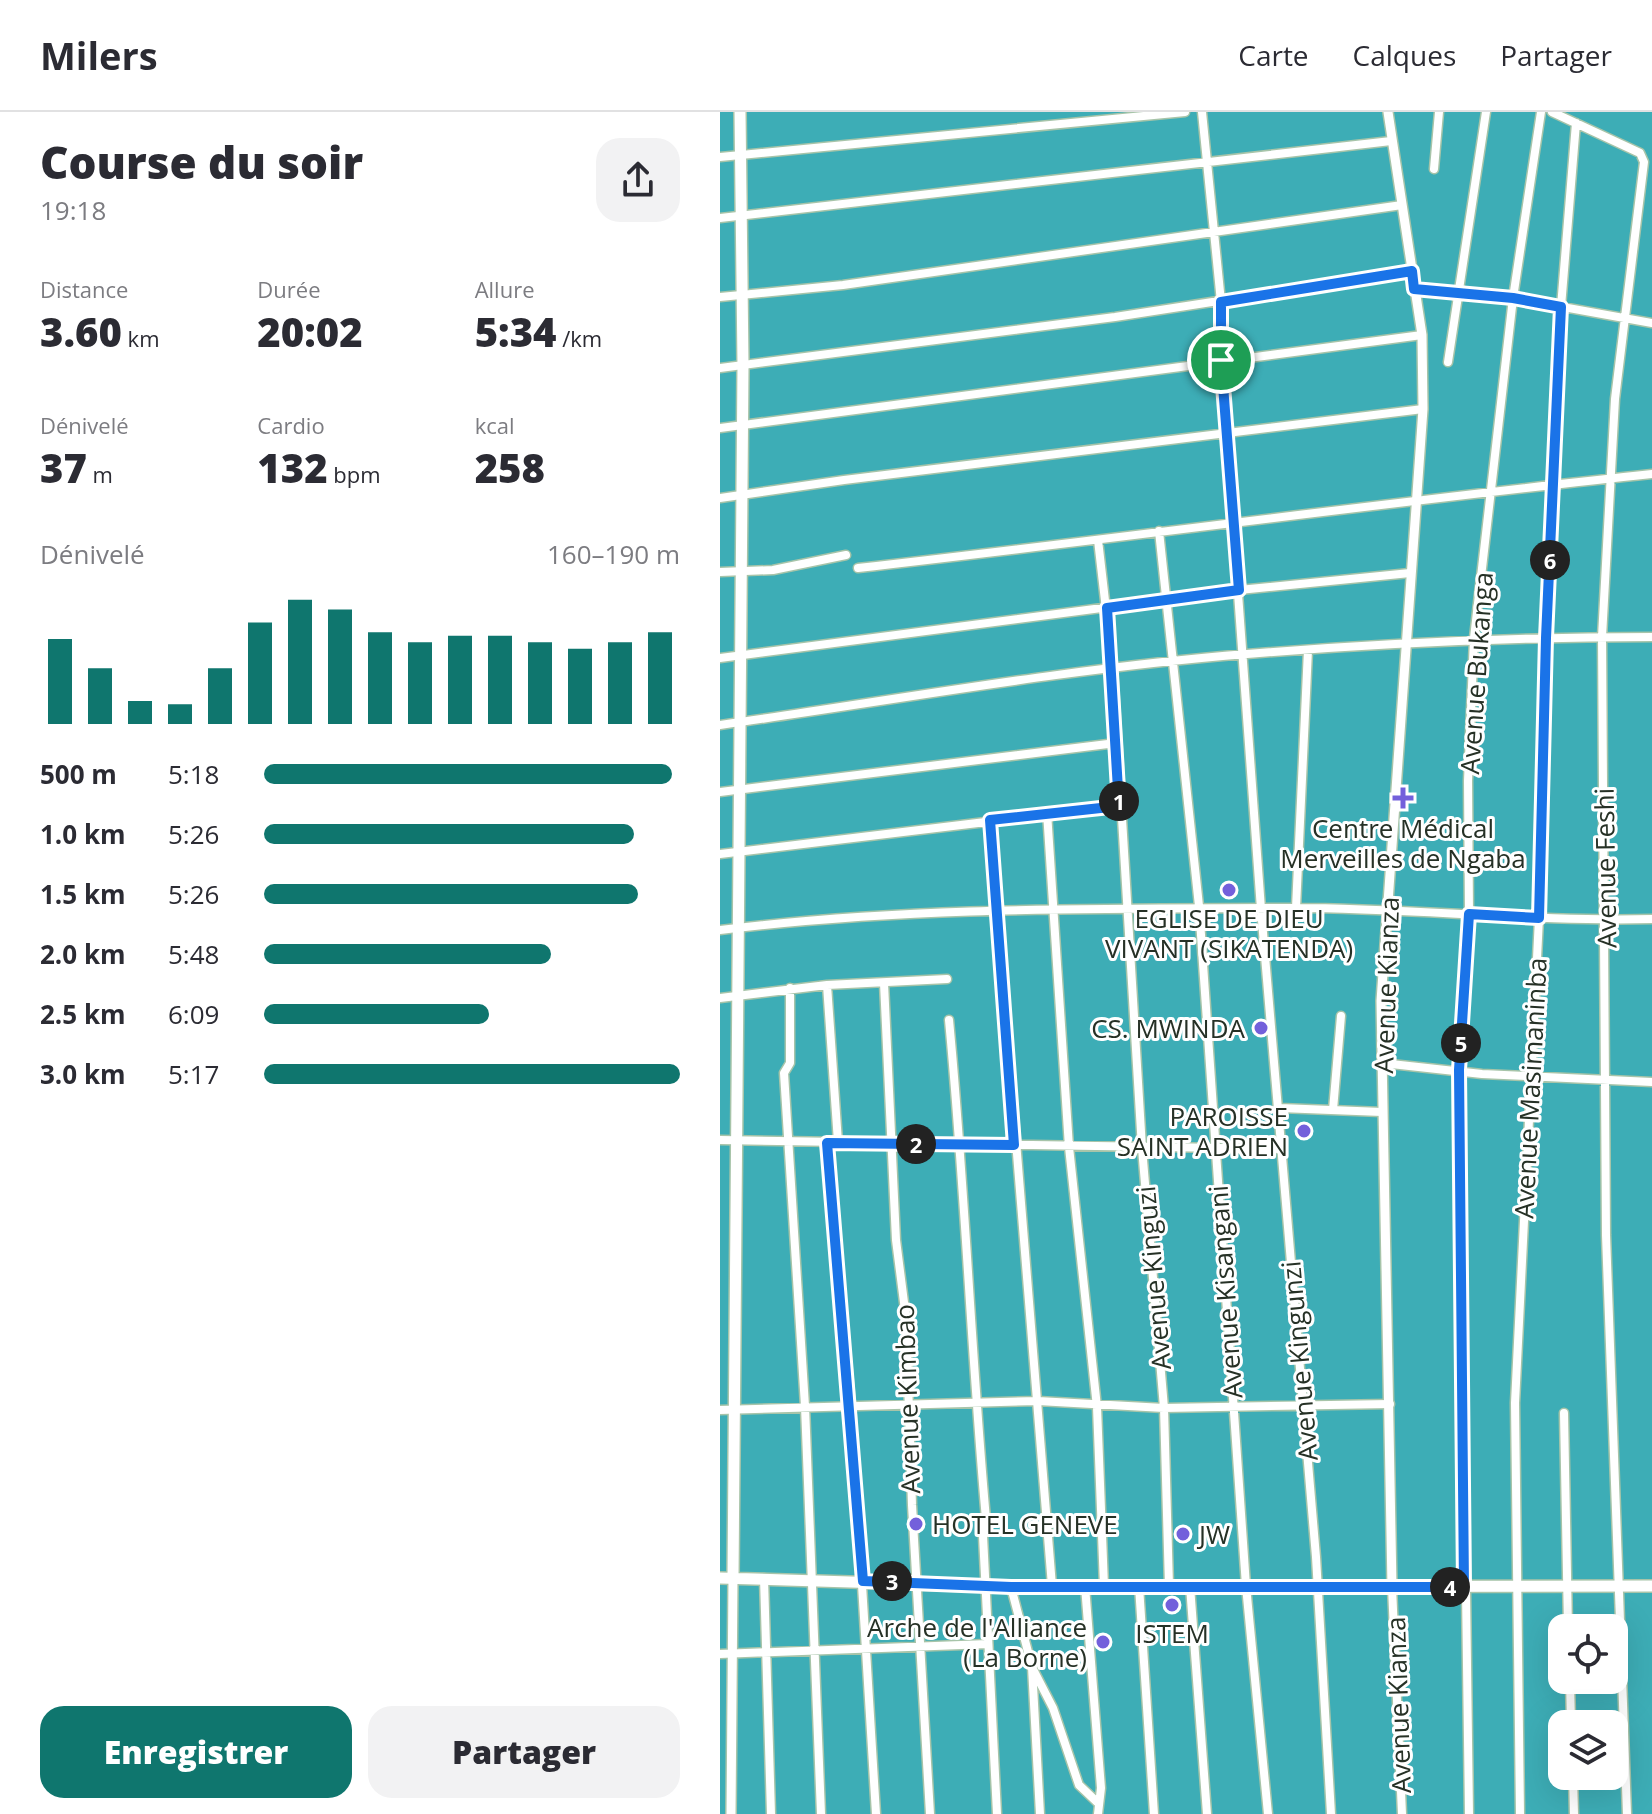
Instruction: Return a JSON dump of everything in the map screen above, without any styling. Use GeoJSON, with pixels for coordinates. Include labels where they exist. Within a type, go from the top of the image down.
{"type":"FeatureCollection","features":[{"type":"Feature","properties":{"kind":"main road"},"geometry":{"type":"LineString","coordinates":[[733,1578],[743,365],[740,112]]}},
{"type":"Feature","properties":{"kind":"main road"},"geometry":{"type":"LineString","coordinates":[[720,1578],[1011,1587],[1652,1586]]}},
{"type":"Feature","properties":{"kind":"street"},"geometry":{"type":"LineString","coordinates":[[720,157],[1185,112]]}},
{"type":"Feature","properties":{"kind":"street","name":"Avenue Kingunzi"},"geometry":{"type":"LineString","coordinates":[[1202,112],[1221,302],[1226,432],[1245,654],[1261,909],[1280,1108],[1317,1586],[1331,1814]]}},
{"type":"Feature","properties":{"kind":"street","name":"Avenue Kianza"},"geometry":{"type":"LineString","coordinates":[[1388,112],[1422,335],[1423,409],[1381,1001],[1392,1587],[1402,1814]]}},
{"type":"Feature","properties":{"kind":"street"},"geometry":{"type":"LineString","coordinates":[[1434,169],[1439,112]]}},
{"type":"Feature","properties":{"kind":"street"},"geometry":{"type":"LineString","coordinates":[[1448,362],[1486,112]]}},
{"type":"Feature","properties":{"kind":"street","name":"Avenue Bukanga"},"geometry":{"type":"LineString","coordinates":[[1469,1814],[1459,1070],[1469,914],[1468,781],[1474,638],[1513,298],[1541,112]]}},
{"type":"Feature","properties":{"kind":"street"},"geometry":{"type":"LineString","coordinates":[[1552,112],[1576,123]]}},
{"type":"Feature","properties":{"kind":"street","name":"Avenue Feshi"},"geometry":{"type":"LineString","coordinates":[[1576,123],[1640,153],[1644,162],[1623,319],[1608,478],[1602,637],[1606,920],[1604,1079],[1627,1814]]}},
{"type":"Feature","properties":{"kind":"street","name":"Avenue Masimaninba"},"geometry":{"type":"LineString","coordinates":[[1520,1814],[1516,1388],[1539,918],[1546,638],[1561,307],[1576,123]]}},
{"type":"Feature","properties":{"kind":"street"},"geometry":{"type":"LineString","coordinates":[[720,218],[1391,141]]}},
{"type":"Feature","properties":{"kind":"street"},"geometry":{"type":"LineString","coordinates":[[720,297],[1215,234],[1402,205]]}},
{"type":"Feature","properties":{"kind":"street"},"geometry":{"type":"LineString","coordinates":[[720,368],[1221,302],[1412,271]]}},
{"type":"Feature","properties":{"kind":"street"},"geometry":{"type":"LineString","coordinates":[[1414,289],[1513,298],[1652,323]]}},
{"type":"Feature","properties":{"kind":"street"},"geometry":{"type":"LineString","coordinates":[[720,428],[1422,335]]}},
{"type":"Feature","properties":{"kind":"street"},"geometry":{"type":"LineString","coordinates":[[720,498],[1423,409]]}},
{"type":"Feature","properties":{"kind":"street"},"geometry":{"type":"LineString","coordinates":[[858,568],[1234,521],[1415,503],[1491,489],[1652,474]]}},
{"type":"Feature","properties":{"kind":"street","name":"Avenue Kisangani"},"geometry":{"type":"LineString","coordinates":[[1159,531],[1199,906],[1246,1586],[1268,1814]]}},
{"type":"Feature","properties":{"kind":"street","name":"Avenue Kinguzi"},"geometry":{"type":"LineString","coordinates":[[1098,540],[1113,670],[1142,1148],[1164,1408],[1169,1586]]}},
{"type":"Feature","properties":{"kind":"street"},"geometry":{"type":"LineString","coordinates":[[720,572],[773,570],[846,555]]}},
{"type":"Feature","properties":{"kind":"street"},"geometry":{"type":"LineString","coordinates":[[720,658],[1239,590],[1410,573]]}},
{"type":"Feature","properties":{"kind":"street"},"geometry":{"type":"LineString","coordinates":[[720,725],[1245,654],[1474,638],[1652,637]]}},
{"type":"Feature","properties":{"kind":"street"},"geometry":{"type":"LineString","coordinates":[[1296,908],[1308,650]]}},
{"type":"Feature","properties":{"kind":"street"},"geometry":{"type":"LineString","coordinates":[[720,792],[1116,743]]}},
{"type":"Feature","properties":{"kind":"street"},"geometry":{"type":"LineString","coordinates":[[720,854],[1047,812],[1119,806]]}},
{"type":"Feature","properties":{"kind":"street"},"geometry":{"type":"LineString","coordinates":[[1047,812],[1069,1147],[1097,1407],[1104,1586]]}},
{"type":"Feature","properties":{"kind":"street"},"geometry":{"type":"LineString","coordinates":[[990,820],[1052,1586]]}},
{"type":"Feature","properties":{"kind":"street"},"geometry":{"type":"LineString","coordinates":[[720,930],[996,909],[1199,906],[1652,919]]}},
{"type":"Feature","properties":{"kind":"street"},"geometry":{"type":"LineString","coordinates":[[720,998],[790,988],[947,979]]}},
{"type":"Feature","properties":{"kind":"street","name":"Avenue Kimbao"},"geometry":{"type":"LineString","coordinates":[[884,983],[896,1240],[906,1318],[907,1404],[930,1814]]}},
{"type":"Feature","properties":{"kind":"street"},"geometry":{"type":"LineString","coordinates":[[827,985],[838,1142]]}},
{"type":"Feature","properties":{"kind":"street"},"geometry":{"type":"LineString","coordinates":[[790,988],[790,1063],[784,1073],[791,1142],[805,1406],[821,1814]]}},
{"type":"Feature","properties":{"kind":"street"},"geometry":{"type":"LineString","coordinates":[[1333,1110],[1341,1016]]}},
{"type":"Feature","properties":{"kind":"street"},"geometry":{"type":"LineString","coordinates":[[949,1020],[962,1144],[985,1526],[983,1536],[997,1814]]}},
{"type":"Feature","properties":{"kind":"street"},"geometry":{"type":"LineString","coordinates":[[1382,1063],[1530,1077],[1652,1082]]}},
{"type":"Feature","properties":{"kind":"street"},"geometry":{"type":"LineString","coordinates":[[1280,1108],[1382,1112]]}},
{"type":"Feature","properties":{"kind":"street"},"geometry":{"type":"LineString","coordinates":[[720,1140],[1282,1149]]}},
{"type":"Feature","properties":{"kind":"street"},"geometry":{"type":"LineString","coordinates":[[827,1143],[851,1405],[876,1814]]}},
{"type":"Feature","properties":{"kind":"street"},"geometry":{"type":"LineString","coordinates":[[720,1410],[1038,1401],[1097,1407],[1164,1408],[1390,1404]]}},
{"type":"Feature","properties":{"kind":"street"},"geometry":{"type":"LineString","coordinates":[[1564,1413],[1568,1614]]}},
{"type":"Feature","properties":{"kind":"street"},"geometry":{"type":"LineString","coordinates":[[731,1814],[733,1578]]}},
{"type":"Feature","properties":{"kind":"street"},"geometry":{"type":"LineString","coordinates":[[764,1578],[771,1814]]}},
{"type":"Feature","properties":{"kind":"street"},"geometry":{"type":"LineString","coordinates":[[1085,1586],[1101,1788],[1098,1814]]}},
{"type":"Feature","properties":{"kind":"street"},"geometry":{"type":"LineString","coordinates":[[1139,1586],[1154,1814]]}},
{"type":"Feature","properties":{"kind":"street"},"geometry":{"type":"LineString","coordinates":[[1190,1586],[1207,1814]]}},
{"type":"Feature","properties":{"kind":"street"},"geometry":{"type":"LineString","coordinates":[[1011,1587],[1032,1667],[1040,1814]]}},
{"type":"Feature","properties":{"kind":"street"},"geometry":{"type":"LineString","coordinates":[[720,1654],[988,1644]]}},
{"type":"Feature","properties":{"kind":"street"},"geometry":{"type":"LineString","coordinates":[[1032,1667],[1053,1708],[1079,1785],[1097,1802]]}},
{"type":"Feature","properties":{"kind":"street"},"geometry":{"type":"LineString","coordinates":[[720,1789],[731,1789]]}},
{"type":"Feature","properties":{"kind":"street"},"geometry":{"type":"LineString","coordinates":[[1573,1790],[1574,1814]]}},
{"type":"Feature","properties":{"kind":"water"},"geometry":{"type":"Polygon","coordinates":[[[720,112],[1652,112],[1652,1814],[720,1814],[720,112]]]}},
{"type":"Feature","properties":{"kind":"place","name":"Centre Médical Merveilles de Ngaba"},"geometry":{"type":"Point","coordinates":[1403,798]}},
{"type":"Feature","properties":{"kind":"place","name":"EGLISE DE DIEU VIVANT (SIKATENDA)"},"geometry":{"type":"Point","coordinates":[1229,890]}},
{"type":"Feature","properties":{"kind":"place","name":"CS. MWINDA"},"geometry":{"type":"Point","coordinates":[1261,1028]}},
{"type":"Feature","properties":{"kind":"place","name":"PAROISSE SAINT ADRIEN"},"geometry":{"type":"Point","coordinates":[1304,1131]}},
{"type":"Feature","properties":{"kind":"place","name":"HOTEL GENEVE"},"geometry":{"type":"Point","coordinates":[916,1524]}},
{"type":"Feature","properties":{"kind":"place","name":"JW"},"geometry":{"type":"Point","coordinates":[1183,1534]}},
{"type":"Feature","properties":{"kind":"place","name":"ISTEM"},"geometry":{"type":"Point","coordinates":[1172,1605]}},
{"type":"Feature","properties":{"kind":"place","name":"Arche de l'Alliance (La Borne)"},"geometry":{"type":"Point","coordinates":[1103,1642]}},
{"type":"Feature","properties":{"kind":"route"},"geometry":{"type":"LineString","coordinates":[[1412,271],[1414,289],[1513,298],[1561,307],[1546,638],[1539,918],[1469,914],[1459,1070],[1464,1587],[1011,1587],[863,1581],[851,1405],[827,1143],[1014,1145],[990,820],[1119,806],[1107,608],[1239,590],[1221,360],[1221,302],[1412,271]]}}]}
